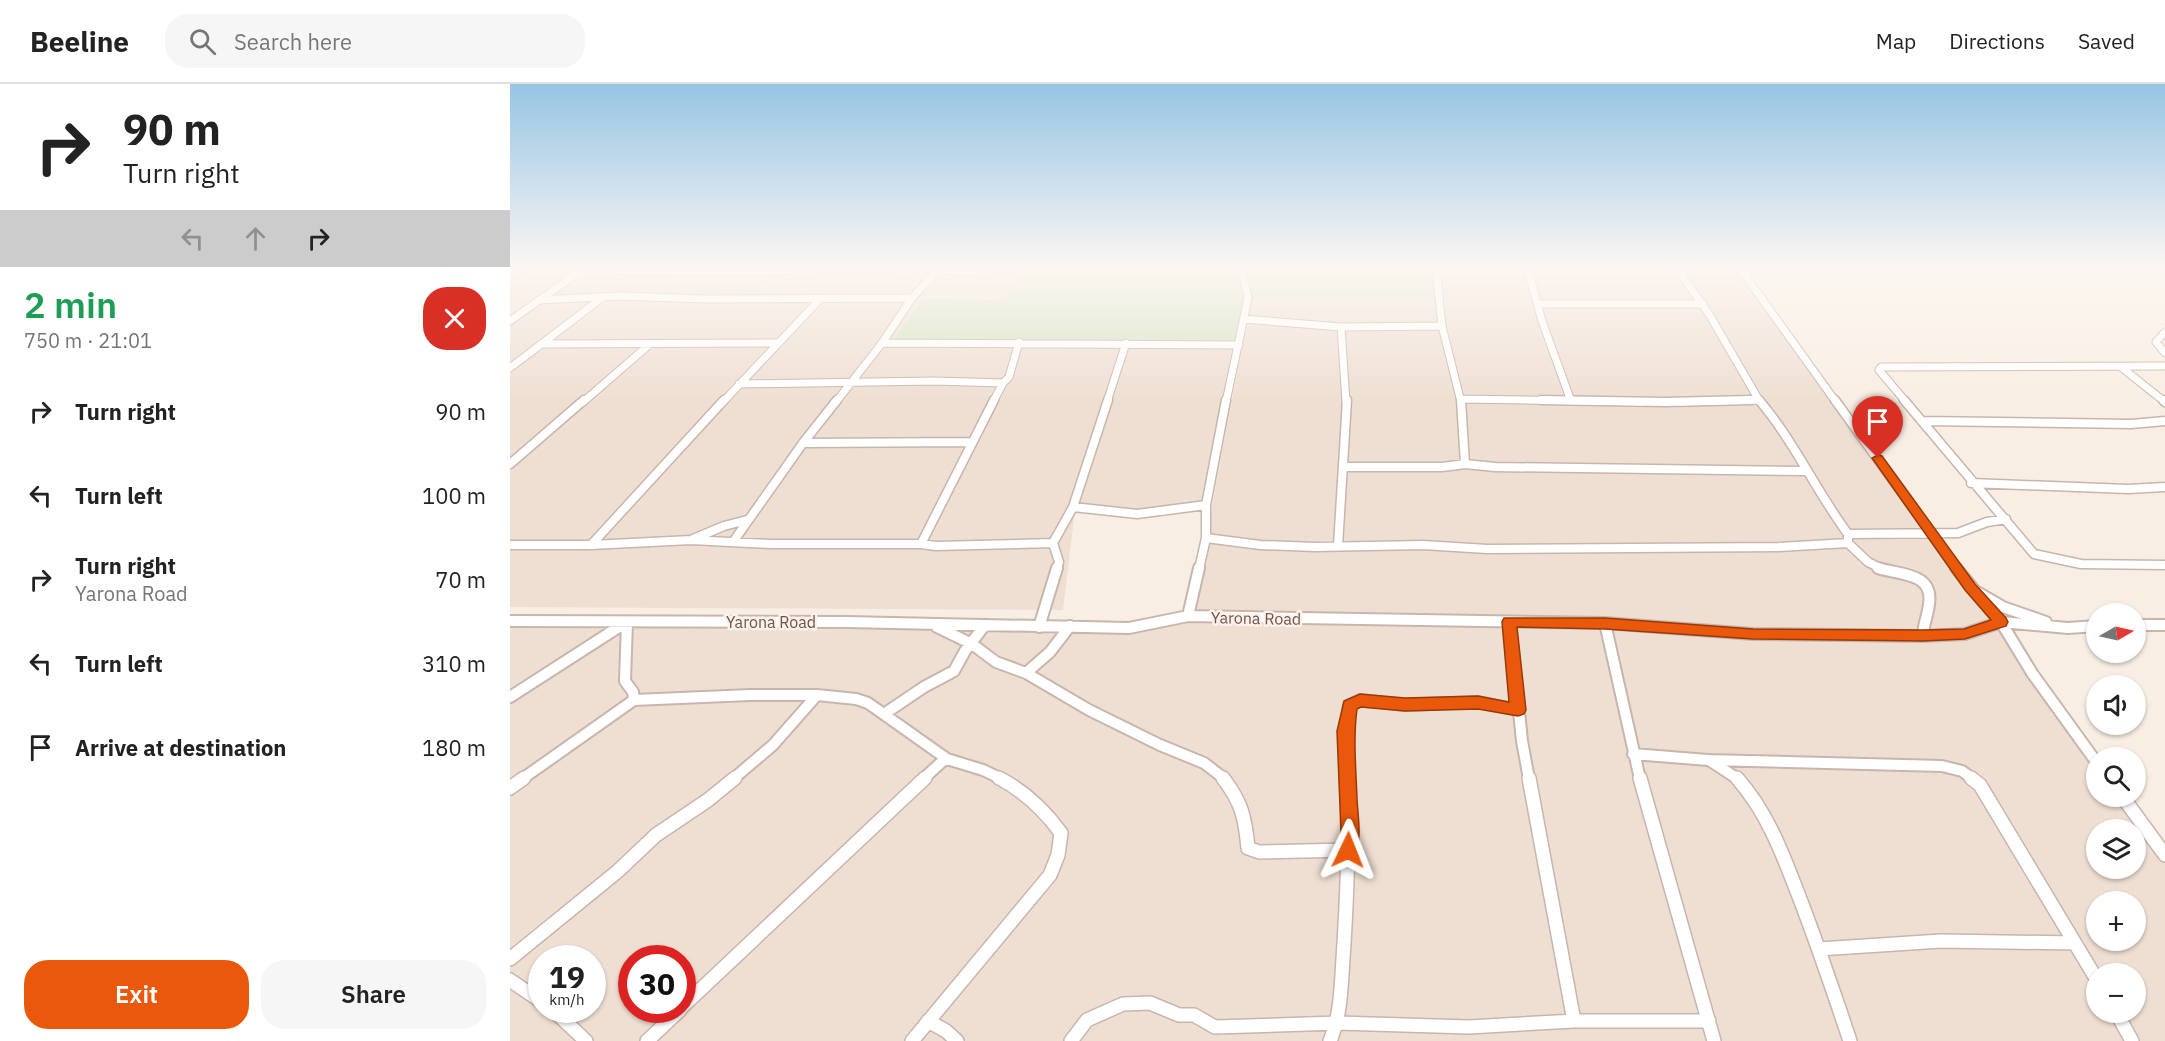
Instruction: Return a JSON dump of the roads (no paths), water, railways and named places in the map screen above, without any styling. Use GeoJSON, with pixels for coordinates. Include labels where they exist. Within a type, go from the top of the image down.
{"type":"FeatureCollection","features":[{"type":"Feature","properties":{"kind":"street"},"geometry":{"type":"LineString","coordinates":[[510,321],[523,312]]}},
{"type":"Feature","properties":{"kind":"street"},"geometry":{"type":"LineString","coordinates":[[510,368],[584,312]]}},
{"type":"Feature","properties":{"kind":"street"},"geometry":{"type":"LineString","coordinates":[[591,545],[808,312]]}},
{"type":"Feature","properties":{"kind":"street"},"geometry":{"type":"LineString","coordinates":[[733,542],[803,443],[853,382],[862,366],[882,344],[903,312]]}},
{"type":"Feature","properties":{"kind":"street"},"geometry":{"type":"LineString","coordinates":[[1188,616],[1206,538],[1206,505],[1245,312]]}},
{"type":"Feature","properties":{"kind":"street"},"geometry":{"type":"LineString","coordinates":[[1441,312],[1442,326],[1461,399],[1465,464]]}},
{"type":"Feature","properties":{"kind":"street"},"geometry":{"type":"LineString","coordinates":[[1540,312],[1571,401]]}},
{"type":"Feature","properties":{"kind":"street"},"geometry":{"type":"LineString","coordinates":[[1709,312],[1759,400],[1772,414],[1848,539],[1874,566],[1886,572],[1916,577],[1929,591],[1929,606],[1922,623],[1923,636]]}},
{"type":"Feature","properties":{"kind":"street"},"geometry":{"type":"LineString","coordinates":[[1771,312],[1970,587],[2001,622],[2032,673],[2086,748]]}},
{"type":"Feature","properties":{"kind":"street"},"geometry":{"type":"LineString","coordinates":[[1244,319],[1341,327],[1442,326]]}},
{"type":"Feature","properties":{"kind":"street"},"geometry":{"type":"LineString","coordinates":[[1338,546],[1347,392],[1341,327]]}},
{"type":"Feature","properties":{"kind":"street"},"geometry":{"type":"LineString","coordinates":[[2165,332],[2157,342],[2165,353]]}},
{"type":"Feature","properties":{"kind":"street"},"geometry":{"type":"LineString","coordinates":[[882,344],[1019,342],[1239,345]]}},
{"type":"Feature","properties":{"kind":"street"},"geometry":{"type":"LineString","coordinates":[[921,544],[1003,383],[1009,377],[1019,342]]}},
{"type":"Feature","properties":{"kind":"street"},"geometry":{"type":"LineString","coordinates":[[541,344],[777,343]]}},
{"type":"Feature","properties":{"kind":"street"},"geometry":{"type":"LineString","coordinates":[[1040,627],[1059,562],[1053,543],[1072,507],[1126,343]]}},
{"type":"Feature","properties":{"kind":"street"},"geometry":{"type":"LineString","coordinates":[[510,464],[650,344]]}},
{"type":"Feature","properties":{"kind":"street"},"geometry":{"type":"LineString","coordinates":[[2165,366],[1881,367],[1879,370],[1971,483],[2006,519],[2034,554],[2045,559],[2072,563],[2165,565]]}},
{"type":"Feature","properties":{"kind":"street"},"geometry":{"type":"LineString","coordinates":[[2121,367],[2165,402]]}},
{"type":"Feature","properties":{"kind":"street"},"geometry":{"type":"LineString","coordinates":[[739,384],[1003,383]]}},
{"type":"Feature","properties":{"kind":"street"},"geometry":{"type":"LineString","coordinates":[[1461,399],[1759,400]]}},
{"type":"Feature","properties":{"kind":"street"},"geometry":{"type":"LineString","coordinates":[[1922,421],[2131,424],[2165,421]]}},
{"type":"Feature","properties":{"kind":"street"},"geometry":{"type":"LineString","coordinates":[[803,443],[972,442]]}},
{"type":"Feature","properties":{"kind":"street"},"geometry":{"type":"LineString","coordinates":[[1344,467],[1442,467],[1465,464],[1495,467],[1805,471]]}},
{"type":"Feature","properties":{"kind":"street"},"geometry":{"type":"LineString","coordinates":[[1971,483],[2128,489],[2165,487]]}},
{"type":"Feature","properties":{"kind":"street"},"geometry":{"type":"LineString","coordinates":[[1072,507],[1137,514],[1206,505]]}},
{"type":"Feature","properties":{"kind":"street"},"geometry":{"type":"LineString","coordinates":[[1206,538],[1260,545],[1424,545],[1487,549],[1779,548],[1848,539],[1958,532],[1974,529],[1992,519],[2006,519]]}},
{"type":"Feature","properties":{"kind":"street"},"geometry":{"type":"LineString","coordinates":[[691,540],[724,526],[747,520]]}},
{"type":"Feature","properties":{"kind":"street"},"geometry":{"type":"LineString","coordinates":[[510,544],[591,545],[691,540],[936,546],[1053,543]]}},
{"type":"Feature","properties":{"kind":"street"},"geometry":{"type":"LineString","coordinates":[[1970,587],[2003,607],[2068,628]]}},
{"type":"Feature","properties":{"kind":"street","name":"Yarona Road"},"geometry":{"type":"LineString","coordinates":[[510,621],[847,622],[1129,628],[1188,616],[1605,623],[1753,634],[1923,636],[1965,634],[2001,622]]}},
{"type":"Feature","properties":{"kind":"street"},"geometry":{"type":"LineString","coordinates":[[510,697],[627,622]]}},
{"type":"Feature","properties":{"kind":"street"},"geometry":{"type":"LineString","coordinates":[[627,622],[625,681],[633,692],[634,700]]}},
{"type":"Feature","properties":{"kind":"street"},"geometry":{"type":"LineString","coordinates":[[1510,622],[1522,741],[1574,1020]]}},
{"type":"Feature","properties":{"kind":"street"},"geometry":{"type":"LineString","coordinates":[[2001,622],[2068,628],[2086,627]]}},
{"type":"Feature","properties":{"kind":"street"},"geometry":{"type":"LineString","coordinates":[[1605,623],[1634,754],[1714,1041]]}},
{"type":"Feature","properties":{"kind":"street"},"geometry":{"type":"LineString","coordinates":[[932,625],[972,644],[996,662],[1026,673],[1089,710],[1160,745],[1204,763],[1222,777],[1238,797],[1245,818],[1248,848],[1259,852],[1348,850]]}},
{"type":"Feature","properties":{"kind":"street"},"geometry":{"type":"LineString","coordinates":[[884,714],[954,671],[965,651],[985,625]]}},
{"type":"Feature","properties":{"kind":"street"},"geometry":{"type":"LineString","coordinates":[[2146,625],[2165,625]]}},
{"type":"Feature","properties":{"kind":"street"},"geometry":{"type":"LineString","coordinates":[[1026,673],[1049,655],[1070,626]]}},
{"type":"Feature","properties":{"kind":"street"},"geometry":{"type":"LineString","coordinates":[[510,788],[634,700],[750,695],[817,695],[856,699],[868,703],[946,758],[983,770],[1011,785],[1052,819],[1061,833],[1059,855],[1050,875],[912,1041]]}},
{"type":"Feature","properties":{"kind":"street"},"geometry":{"type":"LineString","coordinates":[[510,959],[618,871],[656,835],[708,800],[740,774],[773,744],[817,695]]}},
{"type":"Feature","properties":{"kind":"street"},"geometry":{"type":"LineString","coordinates":[[1330,1041],[1338,1023],[1350,832],[1346,731],[1349,705],[1360,700],[1405,705],[1478,702],[1518,710]]}},
{"type":"Feature","properties":{"kind":"street"},"geometry":{"type":"LineString","coordinates":[[1634,754],[1708,760],[1942,766],[1962,771],[1980,785],[2087,963]]}},
{"type":"Feature","properties":{"kind":"street"},"geometry":{"type":"LineString","coordinates":[[696,994],[946,758]]}},
{"type":"Feature","properties":{"kind":"street"},"geometry":{"type":"LineString","coordinates":[[1708,760],[1736,777],[1751,794],[1774,832],[1850,1041]]}},
{"type":"Feature","properties":{"kind":"street"},"geometry":{"type":"LineString","coordinates":[[2130,807],[2165,855]]}},
{"type":"Feature","properties":{"kind":"street"},"geometry":{"type":"LineString","coordinates":[[1818,949],[1941,941],[2075,943]]}},
{"type":"Feature","properties":{"kind":"street"},"geometry":{"type":"LineString","coordinates":[[510,980],[528,992]]}},
{"type":"Feature","properties":{"kind":"street"},"geometry":{"type":"LineString","coordinates":[[1071,1041],[1087,1020],[1123,1004],[1150,1003],[1179,1015],[1194,1015],[1215,1027],[1338,1023],[1468,1027],[1574,1020],[1709,1021]]}},
{"type":"Feature","properties":{"kind":"street"},"geometry":{"type":"LineString","coordinates":[[928,1021],[946,1030],[957,1041]]}},
{"type":"Feature","properties":{"kind":"street"},"geometry":{"type":"LineString","coordinates":[[567,1023],[586,1041]]}},
{"type":"Feature","properties":{"kind":"street"},"geometry":{"type":"LineString","coordinates":[[646,1041],[665,1023]]}},
{"type":"Feature","properties":{"kind":"street"},"geometry":{"type":"LineString","coordinates":[[2122,1023],[2132,1041]]}}]}
